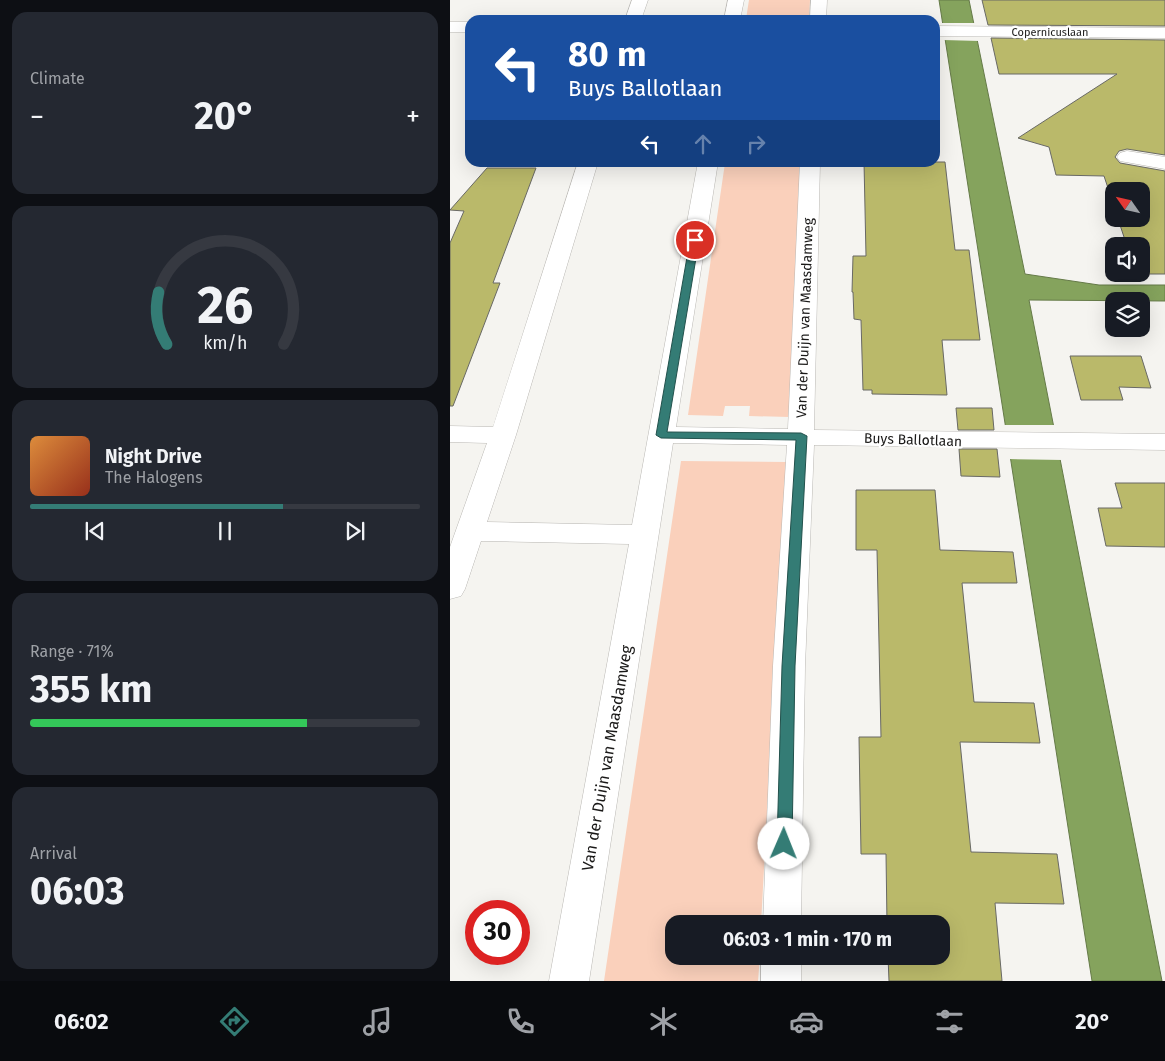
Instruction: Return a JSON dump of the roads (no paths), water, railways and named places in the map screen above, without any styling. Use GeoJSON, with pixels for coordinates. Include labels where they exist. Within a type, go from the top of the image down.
{"type":"FeatureCollection","features":[{"type":"Feature","properties":{"kind":"street"},"geometry":{"type":"LineString","coordinates":[[635,15],[640,0]]}},
{"type":"Feature","properties":{"kind":"street"},"geometry":{"type":"LineString","coordinates":[[733,15],[736,0]]}},
{"type":"Feature","properties":{"kind":"street"},"geometry":{"type":"LineString","coordinates":[[818,15],[819,0]]}},
{"type":"Feature","properties":{"kind":"street"},"geometry":{"type":"LineString","coordinates":[[450,27],[465,27]]}},
{"type":"Feature","properties":{"kind":"street","name":"Copernicuslaan"},"geometry":{"type":"LineString","coordinates":[[940,31],[1165,33]]}},
{"type":"Feature","properties":{"kind":"street"},"geometry":{"type":"LineString","coordinates":[[1127,157],[1165,163]]}},
{"type":"Feature","properties":{"kind":"street"},"geometry":{"type":"LineString","coordinates":[[450,589],[503,435],[586,167]]}},
{"type":"Feature","properties":{"kind":"street","name":"Van der Duijn van Maasdamweg"},"geometry":{"type":"LineString","coordinates":[[569,981],[707,167]]}},
{"type":"Feature","properties":{"kind":"street","name":"Van der Duijn van Maasdamweg"},"geometry":{"type":"LineString","coordinates":[[782,915],[789,666],[801,436],[810,167]]}},
{"type":"Feature","properties":{"kind":"street"},"geometry":{"type":"LineString","coordinates":[[450,434],[503,435]]}},
{"type":"Feature","properties":{"kind":"street","name":"Buys Ballotlaan"},"geometry":{"type":"LineString","coordinates":[[661,435],[801,436],[986,442],[1165,442]]}},
{"type":"Feature","properties":{"kind":"street"},"geometry":{"type":"LineString","coordinates":[[469,531],[645,536]]}},
{"type":"Feature","properties":{"kind":"street"},"geometry":{"type":"LineString","coordinates":[[781,965],[781,981]]}}]}
